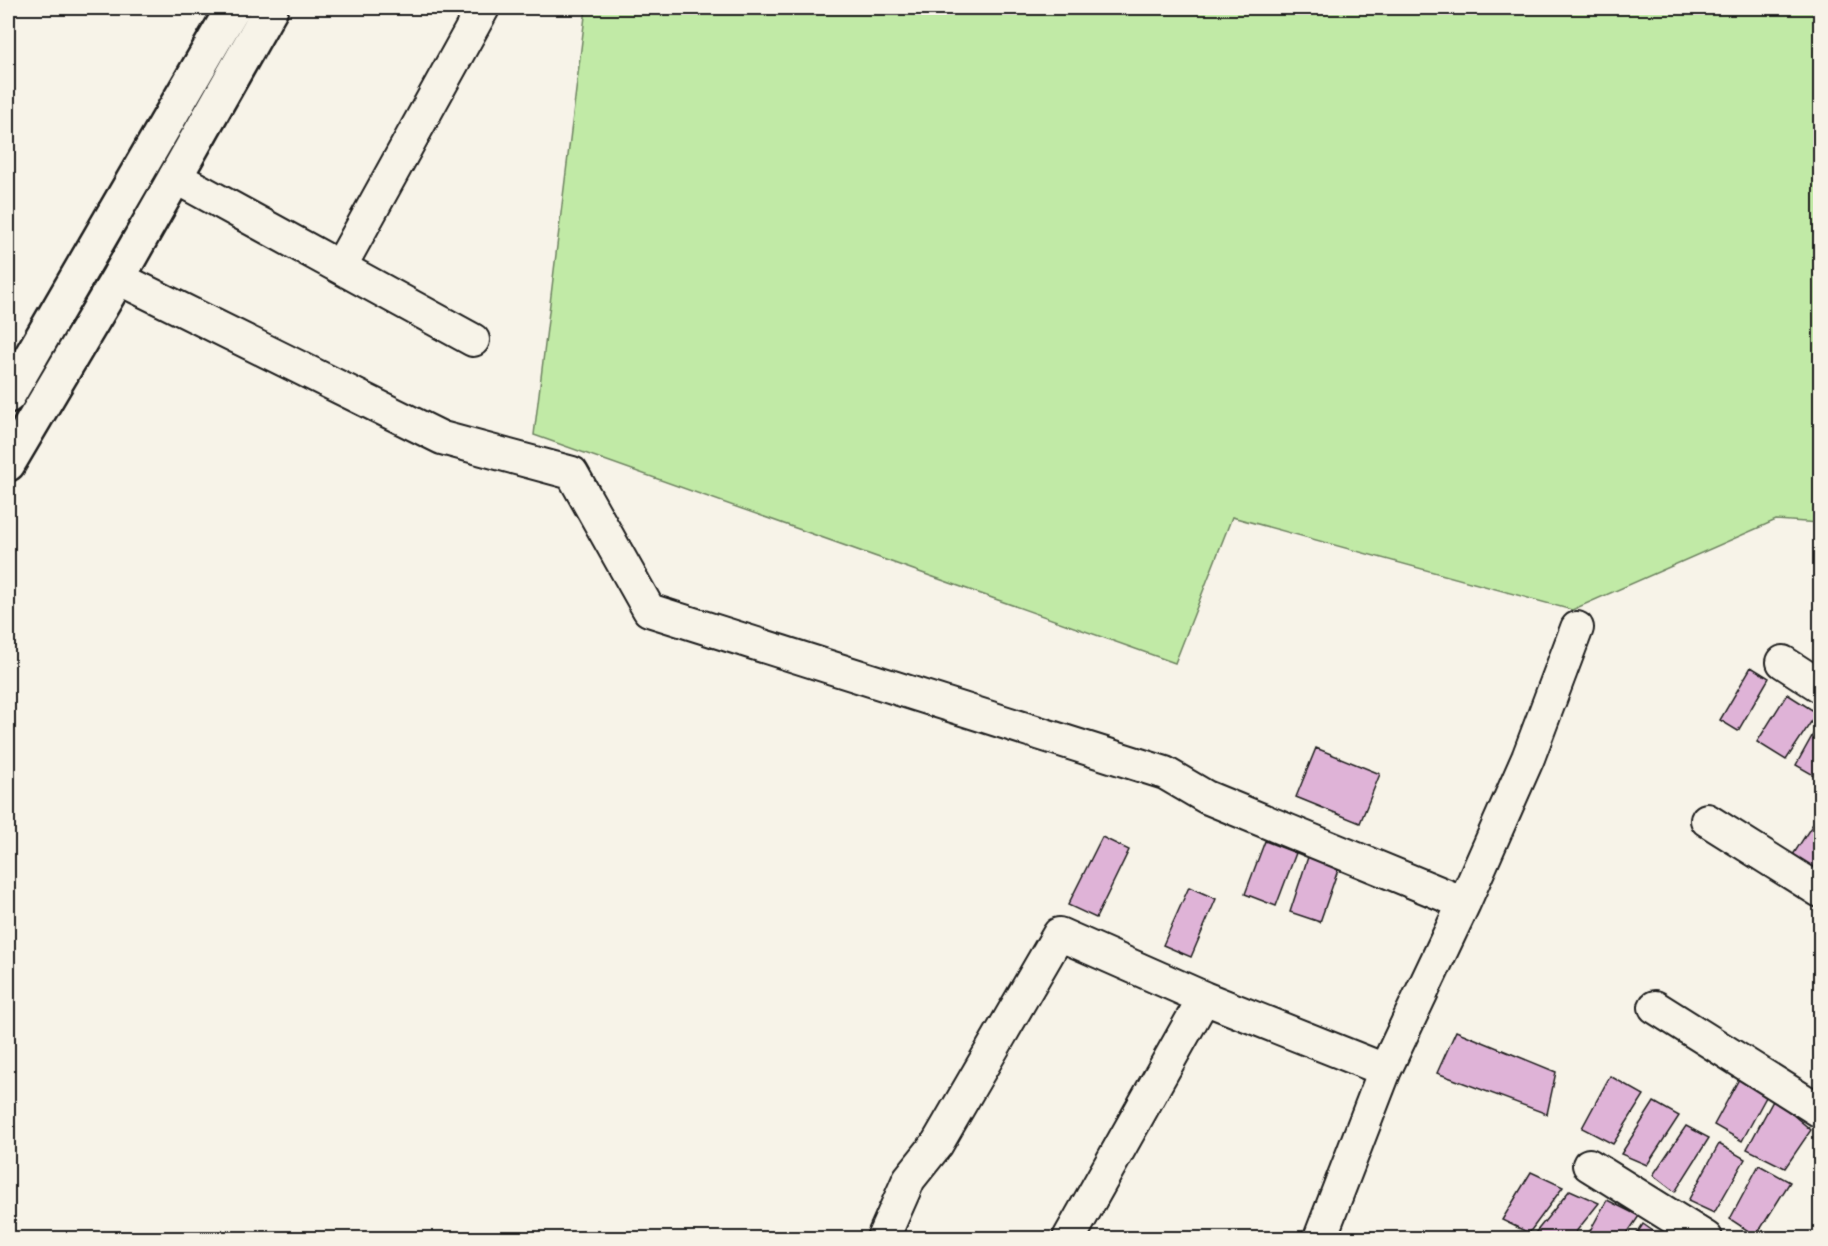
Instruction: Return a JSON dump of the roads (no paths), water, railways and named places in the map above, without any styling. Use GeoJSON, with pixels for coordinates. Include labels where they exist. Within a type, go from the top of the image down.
{"type":"FeatureCollection","features":[{"type":"Feature","properties":{"kind":"street"},"geometry":{"type":"LineString","coordinates":[[8,396],[233,8]]}},
{"type":"Feature","properties":{"kind":"street"},"geometry":{"type":"LineString","coordinates":[[8,464],[118,278],[271,8]]}},
{"type":"Feature","properties":{"kind":"street"},"geometry":{"type":"LineString","coordinates":[[340,267],[483,8]]}},
{"type":"Feature","properties":{"kind":"street"},"geometry":{"type":"LineString","coordinates":[[175,177],[473,340]]}},
{"type":"Feature","properties":{"kind":"street"},"geometry":{"type":"LineString","coordinates":[[118,278],[442,438],[572,473],[649,610],[1165,772],[1206,797],[1464,903]]}},
{"type":"Feature","properties":{"kind":"street"},"geometry":{"type":"LineString","coordinates":[[1320,1239],[1385,1070],[1464,903],[1528,758],[1576,628]]}},
{"type":"Feature","properties":{"kind":"street"},"geometry":{"type":"LineString","coordinates":[[1783,662],[1821,686]]}},
{"type":"Feature","properties":{"kind":"street"},"geometry":{"type":"LineString","coordinates":[[1707,820],[1821,891]]}},
{"type":"Feature","properties":{"kind":"street"},"geometry":{"type":"LineString","coordinates":[[883,1239],[909,1179],[937,1144],[1059,934],[1204,998],[1385,1070]]}},
{"type":"Feature","properties":{"kind":"street"},"geometry":{"type":"LineString","coordinates":[[1069,1239],[1204,998]]}},
{"type":"Feature","properties":{"kind":"street"},"geometry":{"type":"LineString","coordinates":[[1655,1007],[1821,1111]]}},
{"type":"Feature","properties":{"kind":"street"},"geometry":{"type":"LineString","coordinates":[[1589,1165],[1706,1239]]}}]}
